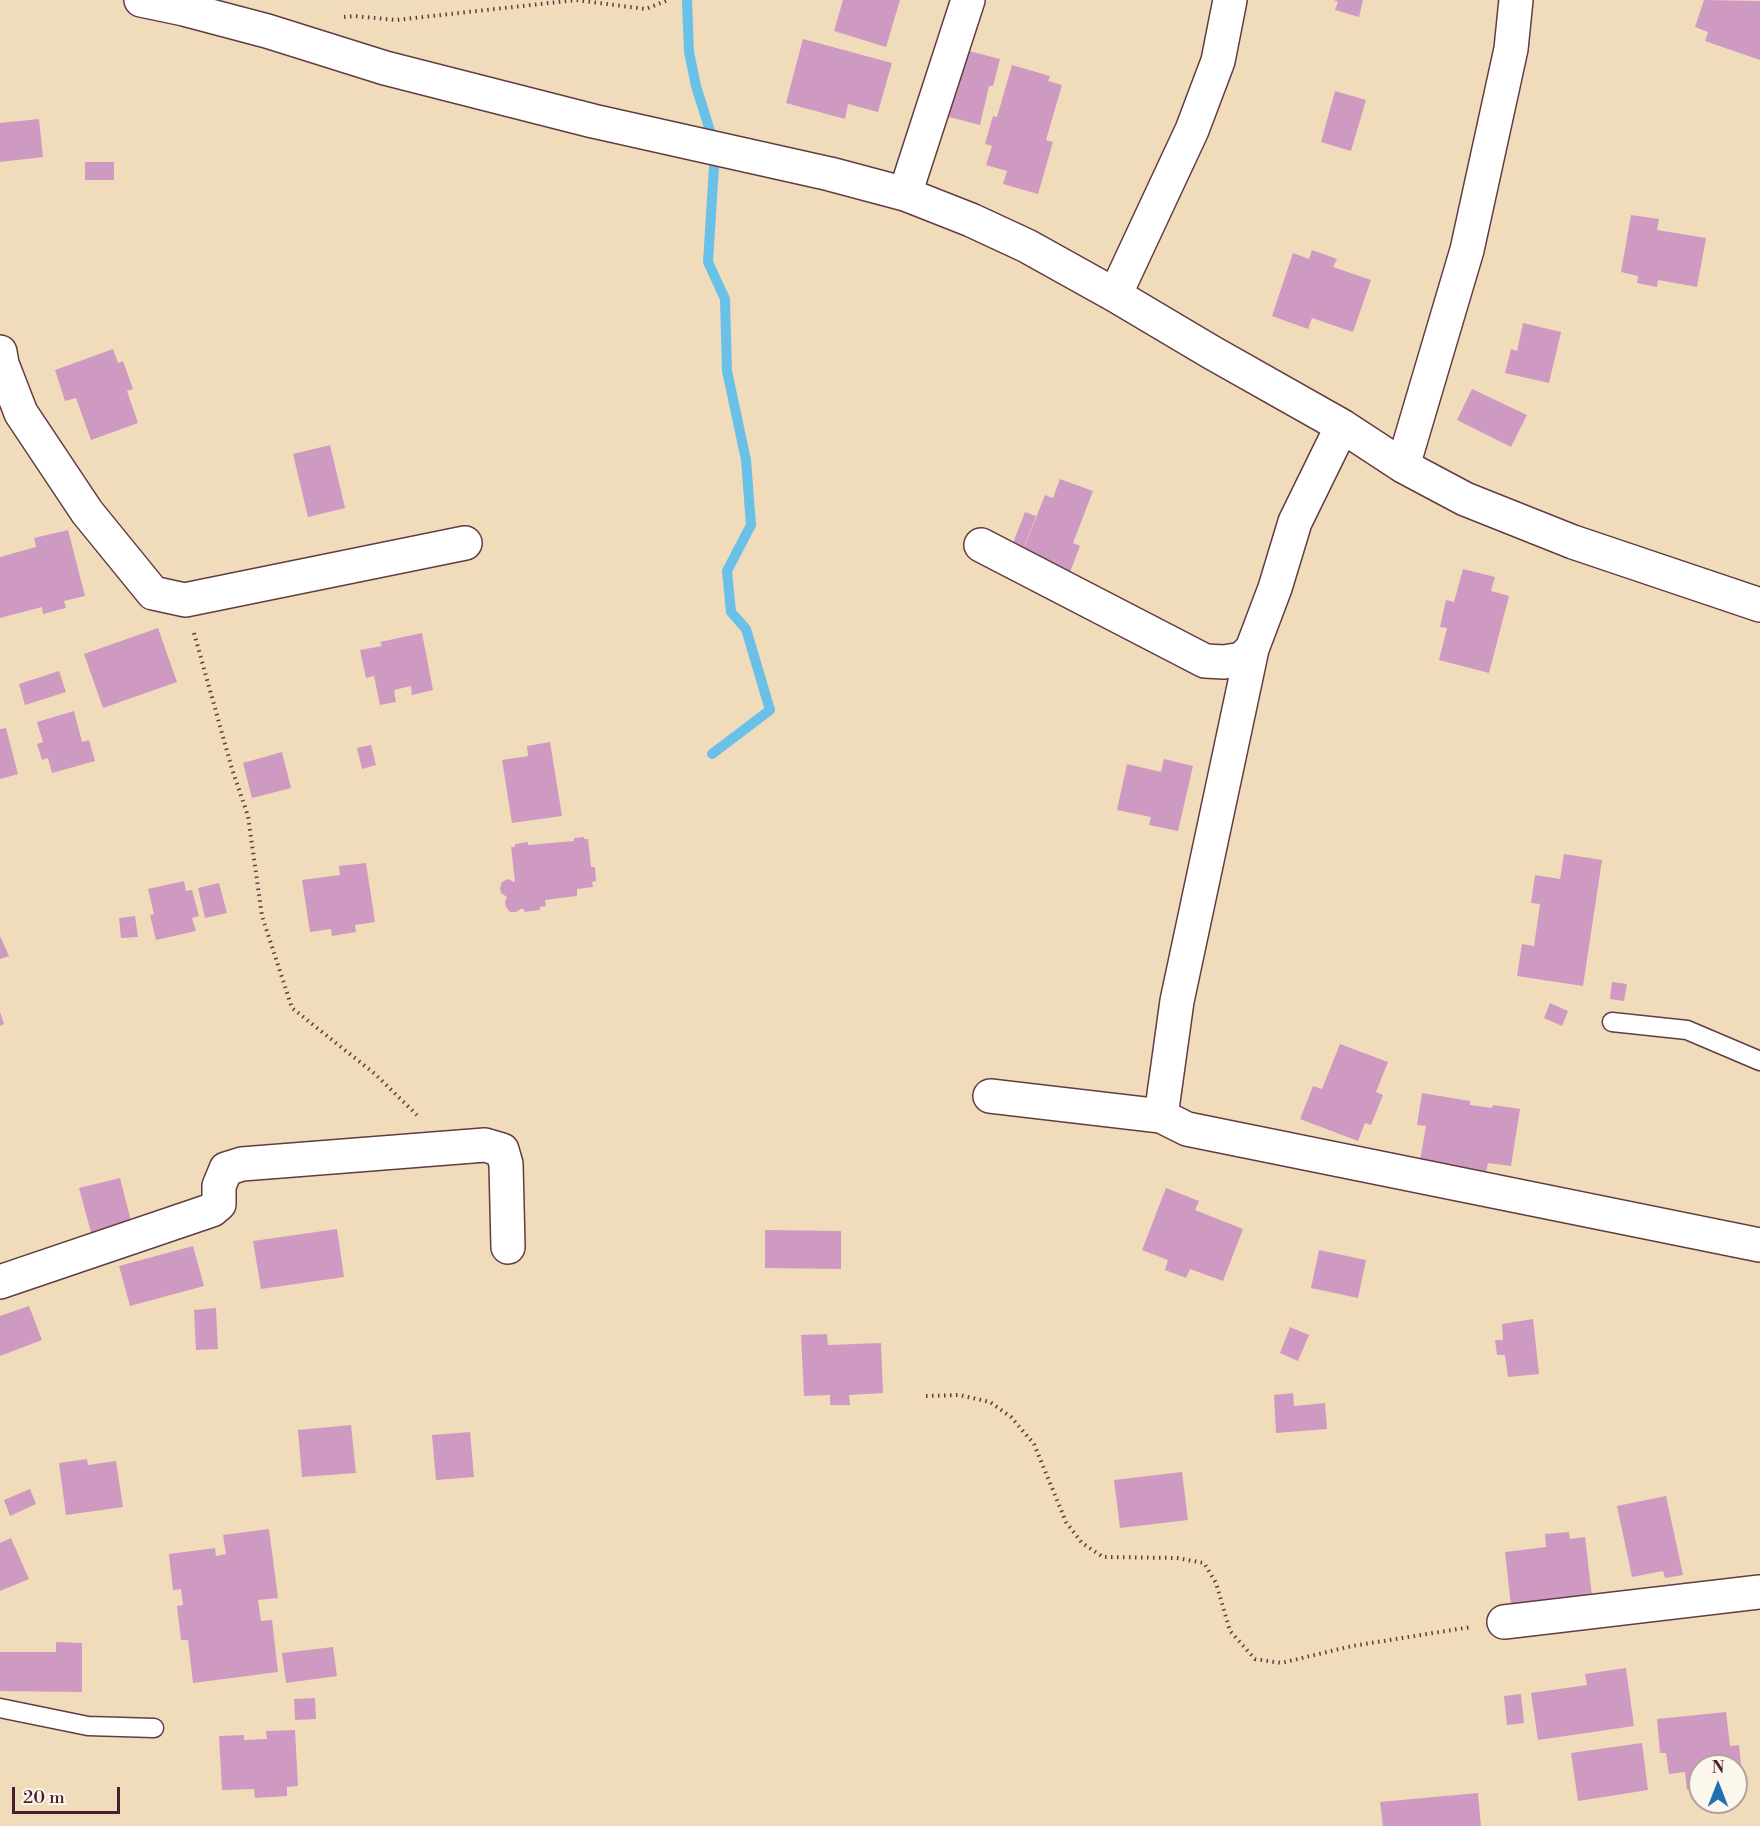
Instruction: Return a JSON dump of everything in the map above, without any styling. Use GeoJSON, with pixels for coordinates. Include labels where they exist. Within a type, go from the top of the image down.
{"type":"FeatureCollection","features":[{"type":"Feature","properties":{"kind":"street"},"geometry":{"type":"LineString","coordinates":[[141,0],[257,28],[385,68],[559,112],[830,174],[906,194],[971,220],[1017,242],[1115,295],[1342,426],[1403,466],[1465,499],[1583,546],[1760,605]]}},
{"type":"Feature","properties":{"kind":"street"},"geometry":{"type":"LineString","coordinates":[[906,194],[968,0]]}},
{"type":"Feature","properties":{"kind":"street"},"geometry":{"type":"LineString","coordinates":[[1115,295],[1192,130],[1218,61],[1230,0]]}},
{"type":"Feature","properties":{"kind":"street"},"geometry":{"type":"LineString","coordinates":[[1403,466],[1467,250],[1511,49],[1515,0]]}},
{"type":"Feature","properties":{"kind":"street"},"geometry":{"type":"LineString","coordinates":[[0,352],[2,364],[21,413],[87,512],[153,593],[186,600],[465,543]]}},
{"type":"Feature","properties":{"kind":"street"},"geometry":{"type":"LineString","coordinates":[[1161,1116],[1177,1001],[1252,649],[1296,522],[1342,426]]}},
{"type":"Feature","properties":{"kind":"street"},"geometry":{"type":"LineString","coordinates":[[981,545],[1205,661],[1224,662],[1242,659],[1252,649]]}},
{"type":"Feature","properties":{"kind":"street"},"geometry":{"type":"LineString","coordinates":[[990,1096],[1161,1116],[1187,1129],[1760,1245]]}},
{"type":"Feature","properties":{"kind":"street"},"geometry":{"type":"LineString","coordinates":[[0,1282],[212,1210],[219,1204],[219,1186],[226,1169],[242,1164],[485,1145],[502,1150],[506,1164],[508,1247]]}},
{"type":"Feature","properties":{"kind":"street"},"geometry":{"type":"LineString","coordinates":[[1504,1622],[1760,1592]]}},
{"type":"Feature","properties":{"kind":"lane"},"geometry":{"type":"LineString","coordinates":[[1612,1022],[1687,1030],[1760,1061]]}},
{"type":"Feature","properties":{"kind":"lane"},"geometry":{"type":"LineString","coordinates":[[0,1708],[88,1726],[154,1728]]}},
{"type":"Feature","properties":{"kind":"path"},"geometry":{"type":"LineString","coordinates":[[342,17],[354,15],[396,20],[576,0],[646,9],[668,0]]}},
{"type":"Feature","properties":{"kind":"path"},"geometry":{"type":"LineString","coordinates":[[186,600],[232,769],[248,816],[262,916],[292,1008],[375,1074],[452,1148]]}},
{"type":"Feature","properties":{"kind":"path"},"geometry":{"type":"LineString","coordinates":[[926,1396],[959,1395],[990,1402],[1011,1417],[1034,1444],[1066,1522],[1082,1543],[1103,1557],[1177,1558],[1203,1563],[1216,1583],[1230,1631],[1255,1659],[1281,1663],[1352,1646],[1504,1622]]}},
{"type":"Feature","properties":{"kind":"building"},"geometry":{"type":"Polygon","coordinates":[[[843,0],[900,0],[886,47],[834,31],[843,0]]]}},
{"type":"Feature","properties":{"kind":"building"},"geometry":{"type":"Polygon","coordinates":[[[1334,0],[1363,0],[1359,17],[1335,10],[1338,2],[1334,0]]]}},
{"type":"Feature","properties":{"kind":"building"},"geometry":{"type":"Polygon","coordinates":[[[1704,0],[1760,1],[1760,60],[1705,41],[1708,32],[1695,27],[1704,0]]]}},
{"type":"Feature","properties":{"kind":"building"},"geometry":{"type":"Polygon","coordinates":[[[803,39],[892,63],[878,112],[848,104],[845,119],[786,103],[803,39]]]}},
{"type":"Feature","properties":{"kind":"building"},"geometry":{"type":"Polygon","coordinates":[[[965,50],[1000,59],[993,86],[989,86],[980,125],[949,117],[965,50]]]}},
{"type":"Feature","properties":{"kind":"building"},"geometry":{"type":"Polygon","coordinates":[[[1012,65],[1050,76],[1048,81],[1062,85],[1046,140],[1053,142],[1038,194],[1003,184],[1007,171],[986,165],[992,146],[985,144],[993,116],[997,117],[1012,65]]]}},
{"type":"Feature","properties":{"kind":"building"},"geometry":{"type":"Polygon","coordinates":[[[1335,91],[1366,100],[1351,151],[1321,142],[1335,91]]]}},
{"type":"Feature","properties":{"kind":"building"},"geometry":{"type":"Polygon","coordinates":[[[39,119],[43,157],[0,162],[0,123],[39,119]]]}},
{"type":"Feature","properties":{"kind":"building"},"geometry":{"type":"Polygon","coordinates":[[[85,162],[114,162],[114,180],[85,180],[85,162]]]}},
{"type":"Feature","properties":{"kind":"building"},"geometry":{"type":"Polygon","coordinates":[[[1631,215],[1659,219],[1657,230],[1706,238],[1697,287],[1658,280],[1657,287],[1637,283],[1638,276],[1621,272],[1631,215]]]}},
{"type":"Feature","properties":{"kind":"building"},"geometry":{"type":"Polygon","coordinates":[[[1312,250],[1337,259],[1333,267],[1371,280],[1353,332],[1312,318],[1308,329],[1272,316],[1293,253],[1309,259],[1312,250]]]}},
{"type":"Feature","properties":{"kind":"building"},"geometry":{"type":"Polygon","coordinates":[[[1523,323],[1561,332],[1549,383],[1505,373],[1511,349],[1517,351],[1523,323]]]}},
{"type":"Feature","properties":{"kind":"building"},"geometry":{"type":"Polygon","coordinates":[[[113,349],[118,363],[123,361],[133,389],[127,391],[138,423],[91,440],[76,398],[65,401],[55,370],[113,349]]]}},
{"type":"Feature","properties":{"kind":"building"},"geometry":{"type":"Polygon","coordinates":[[[1472,389],[1527,415],[1511,447],[1457,420],[1472,389]]]}},
{"type":"Feature","properties":{"kind":"building"},"geometry":{"type":"Polygon","coordinates":[[[330,445],[345,508],[308,517],[293,454],[330,445]]]}},
{"type":"Feature","properties":{"kind":"building"},"geometry":{"type":"Polygon","coordinates":[[[1060,479],[1093,491],[1073,543],[1080,546],[1070,572],[1022,553],[1045,495],[1053,498],[1060,479]]]}},
{"type":"Feature","properties":{"kind":"building"},"geometry":{"type":"Polygon","coordinates":[[[1025,512],[1036,516],[1024,547],[1013,543],[1025,512]]]}},
{"type":"Feature","properties":{"kind":"building"},"geometry":{"type":"Polygon","coordinates":[[[68,530],[85,596],[64,601],[66,608],[43,614],[42,607],[0,618],[0,557],[36,547],[34,538],[68,530]]]}},
{"type":"Feature","properties":{"kind":"building"},"geometry":{"type":"Polygon","coordinates":[[[1463,569],[1495,577],[1491,591],[1509,596],[1489,673],[1439,660],[1447,628],[1440,627],[1446,600],[1454,602],[1463,569]]]}},
{"type":"Feature","properties":{"kind":"building"},"geometry":{"type":"Polygon","coordinates":[[[158,628],[177,682],[103,708],[84,654],[158,628]]]}},
{"type":"Feature","properties":{"kind":"building"},"geometry":{"type":"Polygon","coordinates":[[[422,633],[433,690],[412,695],[411,686],[394,690],[396,702],[380,705],[374,676],[366,678],[360,650],[382,646],[380,642],[422,633]]]}},
{"type":"Feature","properties":{"kind":"building"},"geometry":{"type":"Polygon","coordinates":[[[59,671],[66,692],[25,705],[19,684],[59,671]]]}},
{"type":"Feature","properties":{"kind":"building"},"geometry":{"type":"Polygon","coordinates":[[[74,711],[82,742],[89,740],[95,761],[52,773],[48,758],[42,760],[37,744],[43,742],[37,722],[74,711]]]}},
{"type":"Feature","properties":{"kind":"building"},"geometry":{"type":"Polygon","coordinates":[[[6,728],[18,774],[0,779],[0,729],[6,728]]]}},
{"type":"Feature","properties":{"kind":"building"},"geometry":{"type":"Polygon","coordinates":[[[550,742],[562,816],[512,823],[502,760],[528,756],[527,746],[550,742]]]}},
{"type":"Feature","properties":{"kind":"building"},"geometry":{"type":"Polygon","coordinates":[[[371,745],[376,765],[362,769],[357,748],[371,745]]]}},
{"type":"Feature","properties":{"kind":"building"},"geometry":{"type":"Polygon","coordinates":[[[282,752],[291,788],[252,798],[243,763],[282,752]]]}},
{"type":"Feature","properties":{"kind":"building"},"geometry":{"type":"Polygon","coordinates":[[[1164,759],[1193,766],[1178,831],[1149,825],[1151,817],[1117,810],[1127,764],[1161,772],[1164,759]]]}},
{"type":"Feature","properties":{"kind":"building"},"geometry":{"type":"Polygon","coordinates":[[[574,838],[588,839],[591,867],[595,867],[596,881],[592,882],[593,887],[577,889],[577,896],[545,900],[546,906],[540,907],[540,910],[524,912],[524,909],[521,909],[510,912],[505,902],[507,897],[501,893],[500,888],[502,882],[507,879],[515,882],[511,847],[528,842],[528,845],[574,841],[574,838]]]}},
{"type":"Feature","properties":{"kind":"building"},"geometry":{"type":"Polygon","coordinates":[[[1564,854],[1602,860],[1583,986],[1517,976],[1522,944],[1534,946],[1540,904],[1531,903],[1535,875],[1560,879],[1564,854]]]}},
{"type":"Feature","properties":{"kind":"building"},"geometry":{"type":"Polygon","coordinates":[[[366,863],[375,922],[355,925],[356,932],[332,936],[331,929],[310,932],[302,880],[340,875],[339,866],[366,863]]]}},
{"type":"Feature","properties":{"kind":"building"},"geometry":{"type":"Polygon","coordinates":[[[184,881],[186,891],[192,890],[199,916],[192,918],[196,931],[156,940],[150,915],[154,914],[148,889],[184,881]]]}},
{"type":"Feature","properties":{"kind":"building"},"geometry":{"type":"Polygon","coordinates":[[[219,883],[227,913],[205,918],[198,888],[219,883]]]}},
{"type":"Feature","properties":{"kind":"building"},"geometry":{"type":"Polygon","coordinates":[[[135,916],[138,937],[121,938],[119,918],[135,916]]]}},
{"type":"Feature","properties":{"kind":"building"},"geometry":{"type":"Polygon","coordinates":[[[0,936],[9,956],[0,959],[0,936]]]}},
{"type":"Feature","properties":{"kind":"building"},"geometry":{"type":"Polygon","coordinates":[[[1612,982],[1627,984],[1624,1001],[1610,999],[1612,982]]]}},
{"type":"Feature","properties":{"kind":"building"},"geometry":{"type":"Polygon","coordinates":[[[1550,1003],[1568,1011],[1562,1026],[1544,1018],[1550,1003]]]}},
{"type":"Feature","properties":{"kind":"building"},"geometry":{"type":"Polygon","coordinates":[[[0,1012],[4,1024],[0,1026],[0,1012]]]}},
{"type":"Feature","properties":{"kind":"building"},"geometry":{"type":"Polygon","coordinates":[[[1340,1044],[1388,1062],[1376,1092],[1383,1095],[1371,1125],[1365,1123],[1358,1141],[1300,1119],[1313,1086],[1322,1089],[1340,1044]]]}},
{"type":"Feature","properties":{"kind":"building"},"geometry":{"type":"Polygon","coordinates":[[[1422,1093],[1470,1101],[1470,1105],[1492,1108],[1493,1105],[1520,1109],[1511,1166],[1488,1163],[1486,1172],[1450,1166],[1418,1172],[1426,1126],[1417,1125],[1422,1093]]]}},
{"type":"Feature","properties":{"kind":"building"},"geometry":{"type":"Polygon","coordinates":[[[120,1178],[133,1229],[93,1240],[79,1188],[120,1178]]]}},
{"type":"Feature","properties":{"kind":"building"},"geometry":{"type":"Polygon","coordinates":[[[1166,1188],[1199,1201],[1195,1210],[1243,1229],[1223,1281],[1190,1269],[1186,1278],[1165,1270],[1168,1260],[1142,1250],[1166,1188]]]}},
{"type":"Feature","properties":{"kind":"building"},"geometry":{"type":"Polygon","coordinates":[[[337,1229],[344,1277],[261,1289],[253,1241],[337,1229]]]}},
{"type":"Feature","properties":{"kind":"building"},"geometry":{"type":"Polygon","coordinates":[[[765,1230],[841,1231],[841,1269],[765,1268],[765,1230]]]}},
{"type":"Feature","properties":{"kind":"building"},"geometry":{"type":"Polygon","coordinates":[[[193,1246],[204,1286],[130,1306],[119,1266],[193,1246]]]}},
{"type":"Feature","properties":{"kind":"building"},"geometry":{"type":"Polygon","coordinates":[[[1319,1250],[1366,1260],[1358,1298],[1311,1288],[1319,1250]]]}},
{"type":"Feature","properties":{"kind":"building"},"geometry":{"type":"Polygon","coordinates":[[[29,1306],[42,1340],[0,1356],[0,1316],[29,1306]]]}},
{"type":"Feature","properties":{"kind":"building"},"geometry":{"type":"Polygon","coordinates":[[[216,1308],[218,1349],[196,1350],[194,1310],[216,1308]]]}},
{"type":"Feature","properties":{"kind":"building"},"geometry":{"type":"Polygon","coordinates":[[[1533,1319],[1539,1374],[1508,1377],[1505,1355],[1497,1355],[1495,1340],[1503,1340],[1502,1324],[1533,1319]]]}},
{"type":"Feature","properties":{"kind":"building"},"geometry":{"type":"Polygon","coordinates":[[[1290,1327],[1309,1335],[1298,1361],[1280,1353],[1290,1327]]]}},
{"type":"Feature","properties":{"kind":"building"},"geometry":{"type":"Polygon","coordinates":[[[827,1334],[828,1345],[881,1343],[883,1393],[849,1395],[850,1405],[830,1405],[830,1395],[804,1396],[801,1335],[827,1334]]]}},
{"type":"Feature","properties":{"kind":"building"},"geometry":{"type":"Polygon","coordinates":[[[1293,1393],[1294,1406],[1325,1403],[1327,1429],[1276,1433],[1274,1395],[1293,1393]]]}},
{"type":"Feature","properties":{"kind":"building"},"geometry":{"type":"Polygon","coordinates":[[[351,1425],[356,1473],[302,1477],[298,1430],[351,1425]]]}},
{"type":"Feature","properties":{"kind":"building"},"geometry":{"type":"Polygon","coordinates":[[[470,1432],[474,1477],[436,1480],[432,1435],[470,1432]]]}},
{"type":"Feature","properties":{"kind":"building"},"geometry":{"type":"Polygon","coordinates":[[[87,1459],[88,1465],[116,1461],[123,1507],[66,1515],[59,1463],[87,1459]]]}},
{"type":"Feature","properties":{"kind":"building"},"geometry":{"type":"Polygon","coordinates":[[[1182,1472],[1188,1520],[1120,1528],[1114,1480],[1182,1472]]]}},
{"type":"Feature","properties":{"kind":"building"},"geometry":{"type":"Polygon","coordinates":[[[30,1489],[36,1504],[10,1516],[4,1500],[30,1489]]]}},
{"type":"Feature","properties":{"kind":"building"},"geometry":{"type":"Polygon","coordinates":[[[1666,1496],[1683,1575],[1665,1578],[1663,1571],[1632,1577],[1617,1506],[1666,1496]]]}},
{"type":"Feature","properties":{"kind":"building"},"geometry":{"type":"Polygon","coordinates":[[[269,1529],[278,1598],[258,1600],[261,1621],[272,1620],[278,1672],[193,1683],[188,1640],[181,1640],[177,1606],[183,1605],[181,1589],[173,1590],[169,1554],[215,1548],[216,1556],[226,1554],[223,1535],[269,1529]]]}},
{"type":"Feature","properties":{"kind":"building"},"geometry":{"type":"Polygon","coordinates":[[[1569,1532],[1570,1539],[1585,1537],[1592,1596],[1511,1606],[1505,1552],[1546,1547],[1545,1534],[1569,1532]]]}},
{"type":"Feature","properties":{"kind":"building"},"geometry":{"type":"Polygon","coordinates":[[[11,1538],[29,1579],[0,1591],[0,1543],[11,1538]]]}},
{"type":"Feature","properties":{"kind":"building"},"geometry":{"type":"Polygon","coordinates":[[[56,1642],[82,1643],[82,1692],[0,1691],[0,1652],[56,1652],[56,1642]]]}},
{"type":"Feature","properties":{"kind":"building"},"geometry":{"type":"Polygon","coordinates":[[[333,1647],[337,1676],[286,1683],[282,1653],[333,1647]]]}},
{"type":"Feature","properties":{"kind":"building"},"geometry":{"type":"Polygon","coordinates":[[[1626,1668],[1634,1726],[1538,1740],[1531,1693],[1587,1685],[1585,1674],[1626,1668]]]}},
{"type":"Feature","properties":{"kind":"building"},"geometry":{"type":"Polygon","coordinates":[[[1521,1694],[1524,1723],[1507,1725],[1504,1696],[1521,1694]]]}},
{"type":"Feature","properties":{"kind":"building"},"geometry":{"type":"Polygon","coordinates":[[[315,1698],[316,1719],[295,1720],[294,1699],[315,1698]]]}},
{"type":"Feature","properties":{"kind":"building"},"geometry":{"type":"Polygon","coordinates":[[[1726,1712],[1730,1746],[1739,1745],[1740,1754],[1688,1754],[1687,1790],[1685,1772],[1669,1774],[1666,1753],[1660,1753],[1657,1719],[1726,1712]]]}},
{"type":"Feature","properties":{"kind":"building"},"geometry":{"type":"Polygon","coordinates":[[[295,1730],[298,1786],[287,1787],[287,1796],[255,1798],[254,1789],[222,1790],[219,1736],[244,1735],[244,1740],[267,1739],[266,1731],[295,1730]]]}},
{"type":"Feature","properties":{"kind":"building"},"geometry":{"type":"Polygon","coordinates":[[[1642,1743],[1648,1790],[1578,1801],[1571,1753],[1642,1743]]]}},
{"type":"Feature","properties":{"kind":"building"},"geometry":{"type":"Polygon","coordinates":[[[1478,1793],[1481,1826],[1383,1826],[1380,1802],[1478,1793]]]}},
{"type":"Feature","properties":{"kind":"waterway"},"geometry":{"type":"LineString","coordinates":[[687,0],[689,52],[696,86],[711,134]]}},
{"type":"Feature","properties":{"kind":"waterway"},"geometry":{"type":"LineString","coordinates":[[712,754],[770,710],[746,629],[731,612],[727,571],[751,525],[746,460],[727,371],[725,299],[708,262],[714,167]]}}]}
